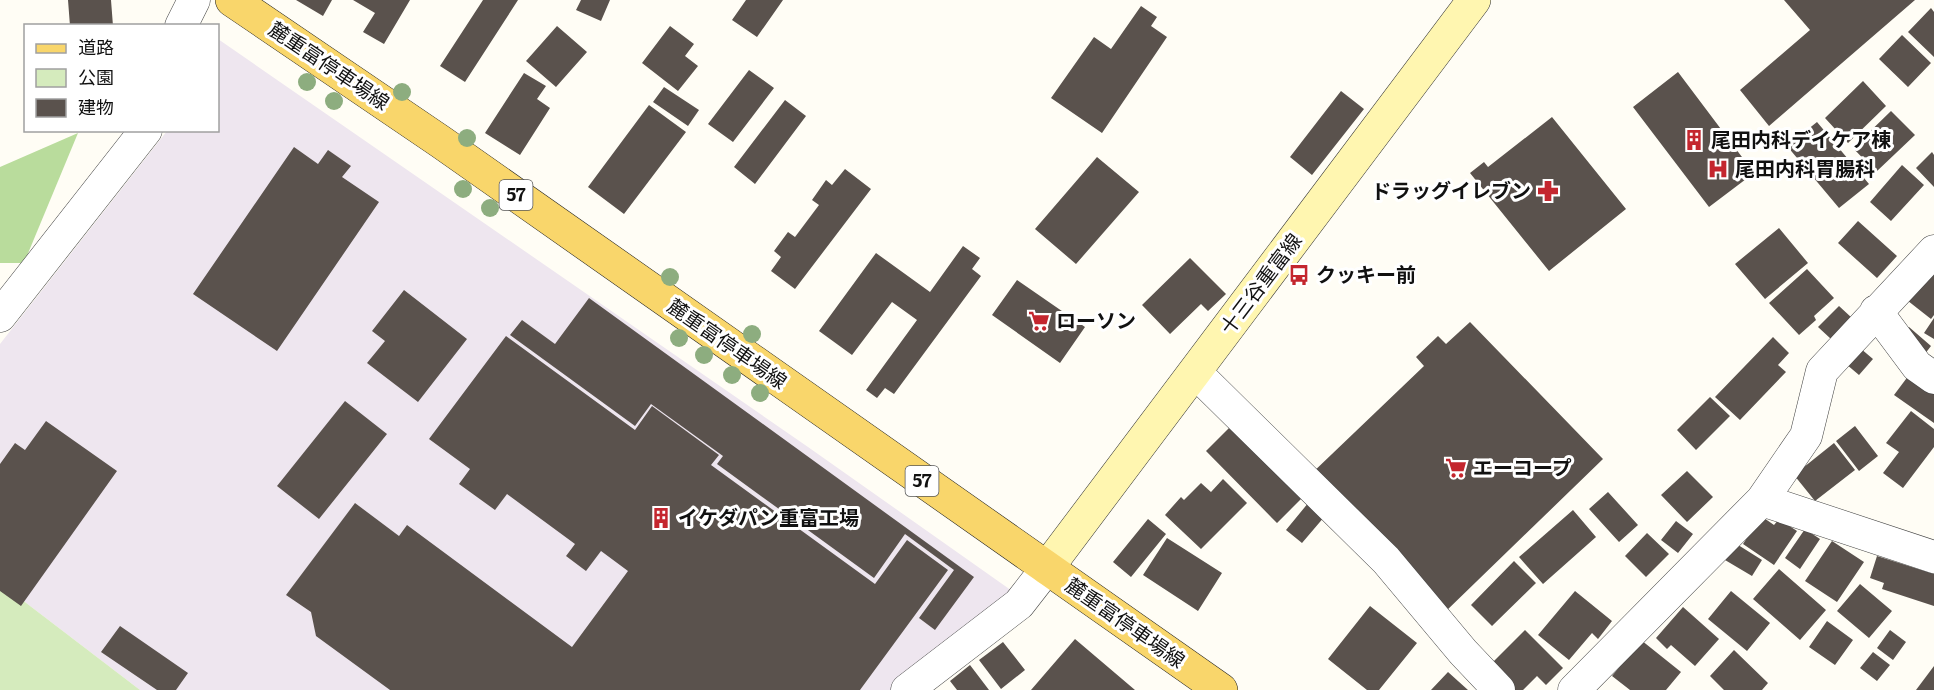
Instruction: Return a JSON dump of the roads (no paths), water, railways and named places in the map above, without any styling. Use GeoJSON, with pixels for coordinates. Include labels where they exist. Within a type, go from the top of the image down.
{"type":"FeatureCollection","features":[{"type":"Feature","properties":{"kind":"main road","name":"麓重富停車場線"},"geometry":{"type":"LineString","coordinates":[[232,0],[451,149],[1221,690]]}},
{"type":"Feature","properties":{"kind":"main road","name":"十三谷重富線"},"geometry":{"type":"LineString","coordinates":[[1047,568],[1474,0]]}},
{"type":"Feature","properties":{"kind":"street"},"geometry":{"type":"LineString","coordinates":[[182,24],[194,0]]}},
{"type":"Feature","properties":{"kind":"street"},"geometry":{"type":"LineString","coordinates":[[0,316],[144,132]]}},
{"type":"Feature","properties":{"kind":"street"},"geometry":{"type":"LineString","coordinates":[[1574,690],[1762,500],[1806,436],[1822,371],[1934,250]]}},
{"type":"Feature","properties":{"kind":"street"},"geometry":{"type":"LineString","coordinates":[[1876,312],[1917,366],[1934,378]]}},
{"type":"Feature","properties":{"kind":"street"},"geometry":{"type":"LineString","coordinates":[[1195,372],[1386,560],[1463,652],[1499,690]]}},
{"type":"Feature","properties":{"kind":"street"},"geometry":{"type":"LineString","coordinates":[[1762,500],[1934,557]]}},
{"type":"Feature","properties":{"kind":"street"},"geometry":{"type":"LineString","coordinates":[[907,690],[1019,604],[1047,568]]}},
{"type":"Feature","properties":{"kind":"place","name":"尾田内科デイケア棟"},"geometry":{"type":"Point","coordinates":[1694,140]}},
{"type":"Feature","properties":{"kind":"place","name":"尾田内科胃腸科"},"geometry":{"type":"Point","coordinates":[1718,169]}},
{"type":"Feature","properties":{"kind":"place","name":"ドラッグイレブン"},"geometry":{"type":"Point","coordinates":[1548,191]}},
{"type":"Feature","properties":{"kind":"place","name":"クッキー前"},"geometry":{"type":"Point","coordinates":[1299,275]}},
{"type":"Feature","properties":{"kind":"place","name":"ローソン"},"geometry":{"type":"Point","coordinates":[1039,321]}},
{"type":"Feature","properties":{"kind":"place","name":"エーコープ"},"geometry":{"type":"Point","coordinates":[1456,468]}},
{"type":"Feature","properties":{"kind":"place","name":"イケダパン重富工場"},"geometry":{"type":"Point","coordinates":[661,518]}}]}
